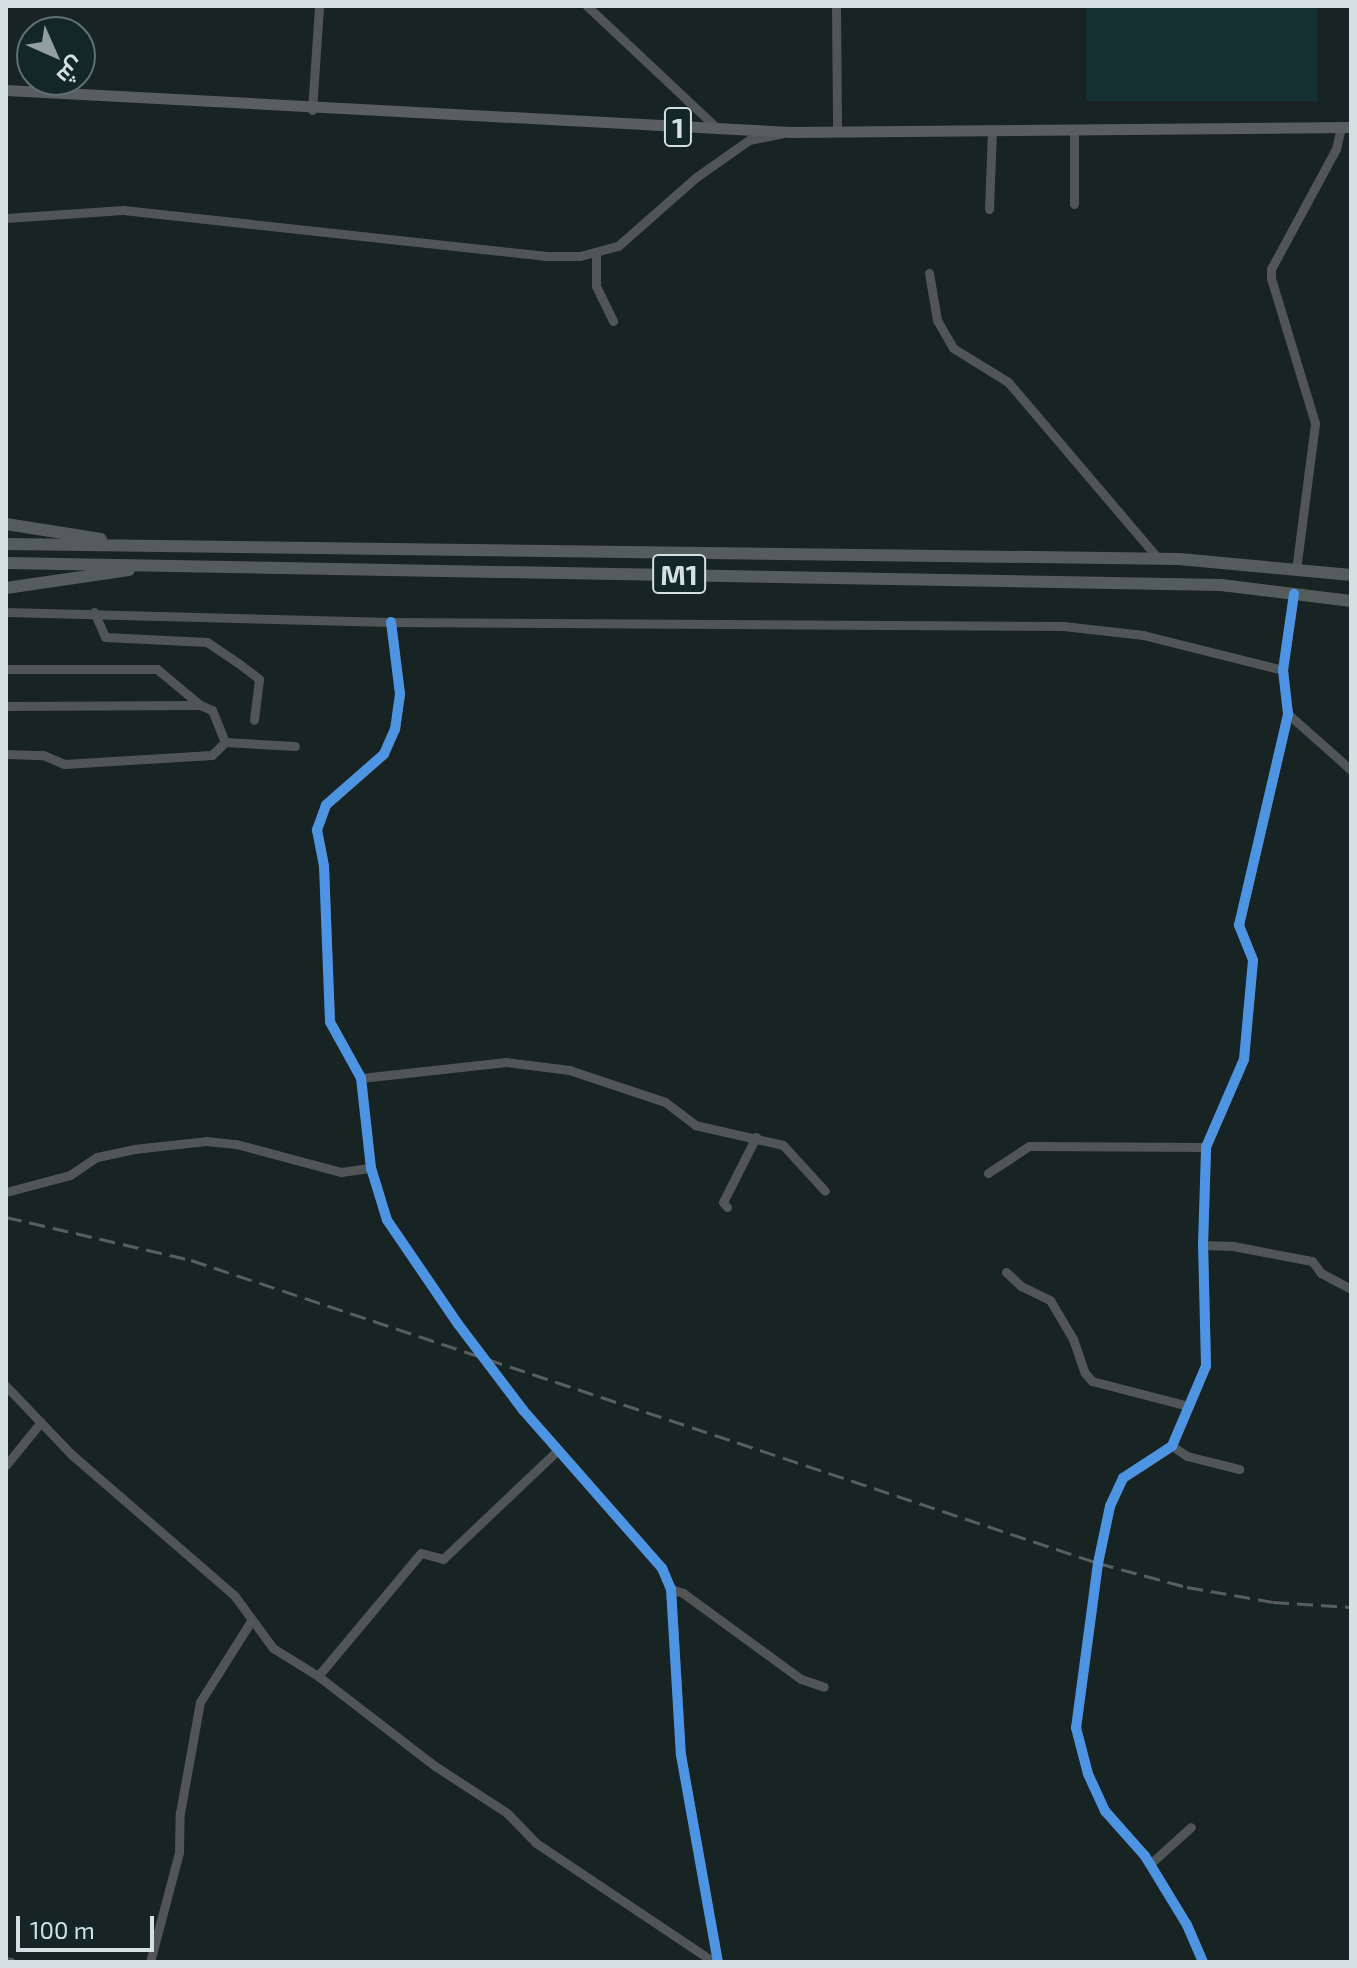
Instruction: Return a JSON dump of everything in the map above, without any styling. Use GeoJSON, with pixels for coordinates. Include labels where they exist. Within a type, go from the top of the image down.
{"type":"FeatureCollection","features":[{"type":"Feature","properties":{"kind":"highway"},"geometry":{"type":"LineString","coordinates":[[6,524],[143,546]]}},
{"type":"Feature","properties":{"kind":"highway","name":"M1"},"geometry":{"type":"LineString","coordinates":[[6,544],[1158,558],[1351,575]]}},
{"type":"Feature","properties":{"kind":"highway","name":"M1"},"geometry":{"type":"LineString","coordinates":[[6,563],[1221,585],[1351,601]]}},
{"type":"Feature","properties":{"kind":"highway"},"geometry":{"type":"LineString","coordinates":[[6,588],[168,564]]}},
{"type":"Feature","properties":{"kind":"main road","name":"1"},"geometry":{"type":"LineString","coordinates":[[6,90],[312,110],[791,132],[1346,127]]}},
{"type":"Feature","properties":{"kind":"street"},"geometry":{"type":"LineString","coordinates":[[312,110],[319,6]]}},
{"type":"Feature","properties":{"kind":"street"},"geometry":{"type":"LineString","coordinates":[[587,6],[718,129]]}},
{"type":"Feature","properties":{"kind":"street"},"geometry":{"type":"LineString","coordinates":[[836,6],[837,132]]}},
{"type":"Feature","properties":{"kind":"street"},"geometry":{"type":"LineString","coordinates":[[1296,570],[1315,423],[1271,278],[1271,269],[1346,127]]}},
{"type":"Feature","properties":{"kind":"street"},"geometry":{"type":"LineString","coordinates":[[989,209],[992,130]]}},
{"type":"Feature","properties":{"kind":"street"},"geometry":{"type":"LineString","coordinates":[[1074,130],[1074,204]]}},
{"type":"Feature","properties":{"kind":"street"},"geometry":{"type":"LineString","coordinates":[[6,218],[123,210],[545,256],[580,256],[618,246],[695,178],[749,140],[791,132]]}},
{"type":"Feature","properties":{"kind":"street"},"geometry":{"type":"LineString","coordinates":[[596,252],[596,286],[613,321]]}},
{"type":"Feature","properties":{"kind":"street"},"geometry":{"type":"LineString","coordinates":[[929,273],[937,320],[953,348],[1008,382],[1158,558]]}},
{"type":"Feature","properties":{"kind":"street"},"geometry":{"type":"LineString","coordinates":[[1203,1962],[1187,1925],[1150,1864],[1105,1811],[1088,1774],[1076,1728],[1098,1563],[1110,1506],[1123,1478],[1172,1446],[1206,1366],[1203,1245],[1206,1147],[1244,1059],[1253,960],[1239,925],[1288,714],[1283,670],[1294,594]]}},
{"type":"Feature","properties":{"kind":"street"},"geometry":{"type":"LineString","coordinates":[[6,612],[391,622],[1063,626],[1143,635],[1283,670]]}},
{"type":"Feature","properties":{"kind":"street"},"geometry":{"type":"LineString","coordinates":[[94,612],[105,637],[207,642],[259,679],[254,720]]}},
{"type":"Feature","properties":{"kind":"street"},"geometry":{"type":"LineString","coordinates":[[391,622],[400,694],[395,729],[384,754],[326,805],[317,830],[324,866],[330,1022],[361,1078],[371,1168],[387,1220],[420,1271],[523,1410],[662,1568],[671,1589],[681,1755],[716,1962]]}},
{"type":"Feature","properties":{"kind":"street"},"geometry":{"type":"LineString","coordinates":[[6,669],[157,669],[200,705],[212,710],[225,742]]}},
{"type":"Feature","properties":{"kind":"street"},"geometry":{"type":"LineString","coordinates":[[6,706],[200,705]]}},
{"type":"Feature","properties":{"kind":"street"},"geometry":{"type":"LineString","coordinates":[[1288,714],[1351,770]]}},
{"type":"Feature","properties":{"kind":"street"},"geometry":{"type":"LineString","coordinates":[[6,754],[43,755],[64,764],[212,755],[225,742],[295,746]]}},
{"type":"Feature","properties":{"kind":"street"},"geometry":{"type":"LineString","coordinates":[[361,1078],[492,1063],[541,1065],[569,1070],[665,1102],[695,1125],[722,1134],[756,1137],[783,1145],[825,1191]]}},
{"type":"Feature","properties":{"kind":"street"},"geometry":{"type":"LineString","coordinates":[[727,1207],[723,1202],[756,1137]]}},
{"type":"Feature","properties":{"kind":"street"},"geometry":{"type":"LineString","coordinates":[[6,1192],[70,1175],[97,1157],[134,1149],[206,1141],[263,1150],[341,1172],[371,1168]]}},
{"type":"Feature","properties":{"kind":"street"},"geometry":{"type":"LineString","coordinates":[[988,1173],[1029,1146],[1206,1147]]}},
{"type":"Feature","properties":{"kind":"street"},"geometry":{"type":"LineString","coordinates":[[1203,1245],[1233,1246],[1312,1261],[1321,1273],[1351,1289]]}},
{"type":"Feature","properties":{"kind":"street"},"geometry":{"type":"LineString","coordinates":[[1006,1272],[1021,1286],[1050,1300],[1073,1339],[1085,1373],[1092,1381],[1189,1406]]}},
{"type":"Feature","properties":{"kind":"street"},"geometry":{"type":"LineString","coordinates":[[6,1386],[71,1454],[234,1595],[273,1648],[318,1676],[435,1766],[507,1813],[536,1843],[716,1962]]}},
{"type":"Feature","properties":{"kind":"street"},"geometry":{"type":"LineString","coordinates":[[6,1465],[41,1422]]}},
{"type":"Feature","properties":{"kind":"street"},"geometry":{"type":"LineString","coordinates":[[1172,1446],[1187,1456],[1239,1469]]}},
{"type":"Feature","properties":{"kind":"street"},"geometry":{"type":"LineString","coordinates":[[318,1676],[421,1553],[443,1559],[558,1450]]}},
{"type":"Feature","properties":{"kind":"street"},"geometry":{"type":"LineString","coordinates":[[671,1589],[683,1593],[801,1679],[824,1687]]}},
{"type":"Feature","properties":{"kind":"street"},"geometry":{"type":"LineString","coordinates":[[150,1962],[179,1852],[180,1813],[200,1702],[251,1621]]}},
{"type":"Feature","properties":{"kind":"street"},"geometry":{"type":"LineString","coordinates":[[1150,1864],[1191,1827]]}},
{"type":"Feature","properties":{"kind":"shaded area"},"geometry":{"type":"Polygon","coordinates":[[[1086,6],[1317,6],[1317,101],[1086,101],[1086,6]]]}},
{"type":"Feature","properties":{"kind":"railway"},"geometry":{"type":"LineString","coordinates":[[6,1217],[191,1260],[1098,1563],[1187,1587],[1273,1602],[1351,1607]]}},
{"type":"Feature","properties":{"kind":"cycle path"},"geometry":{"type":"LineString","coordinates":[[1203,1962],[1187,1925],[1145,1856],[1105,1811],[1088,1774],[1076,1728],[1098,1563],[1110,1506],[1123,1478],[1172,1446],[1206,1366],[1203,1245],[1206,1147],[1244,1059],[1253,960],[1239,925],[1288,714],[1283,670],[1294,594]]}},
{"type":"Feature","properties":{"kind":"cycle path"},"geometry":{"type":"LineString","coordinates":[[391,622],[400,694],[395,729],[384,754],[326,805],[317,830],[324,866],[330,1022],[361,1078],[371,1168],[387,1220],[458,1324],[523,1410],[662,1568],[671,1589],[681,1755],[718,1962]]}}]}
